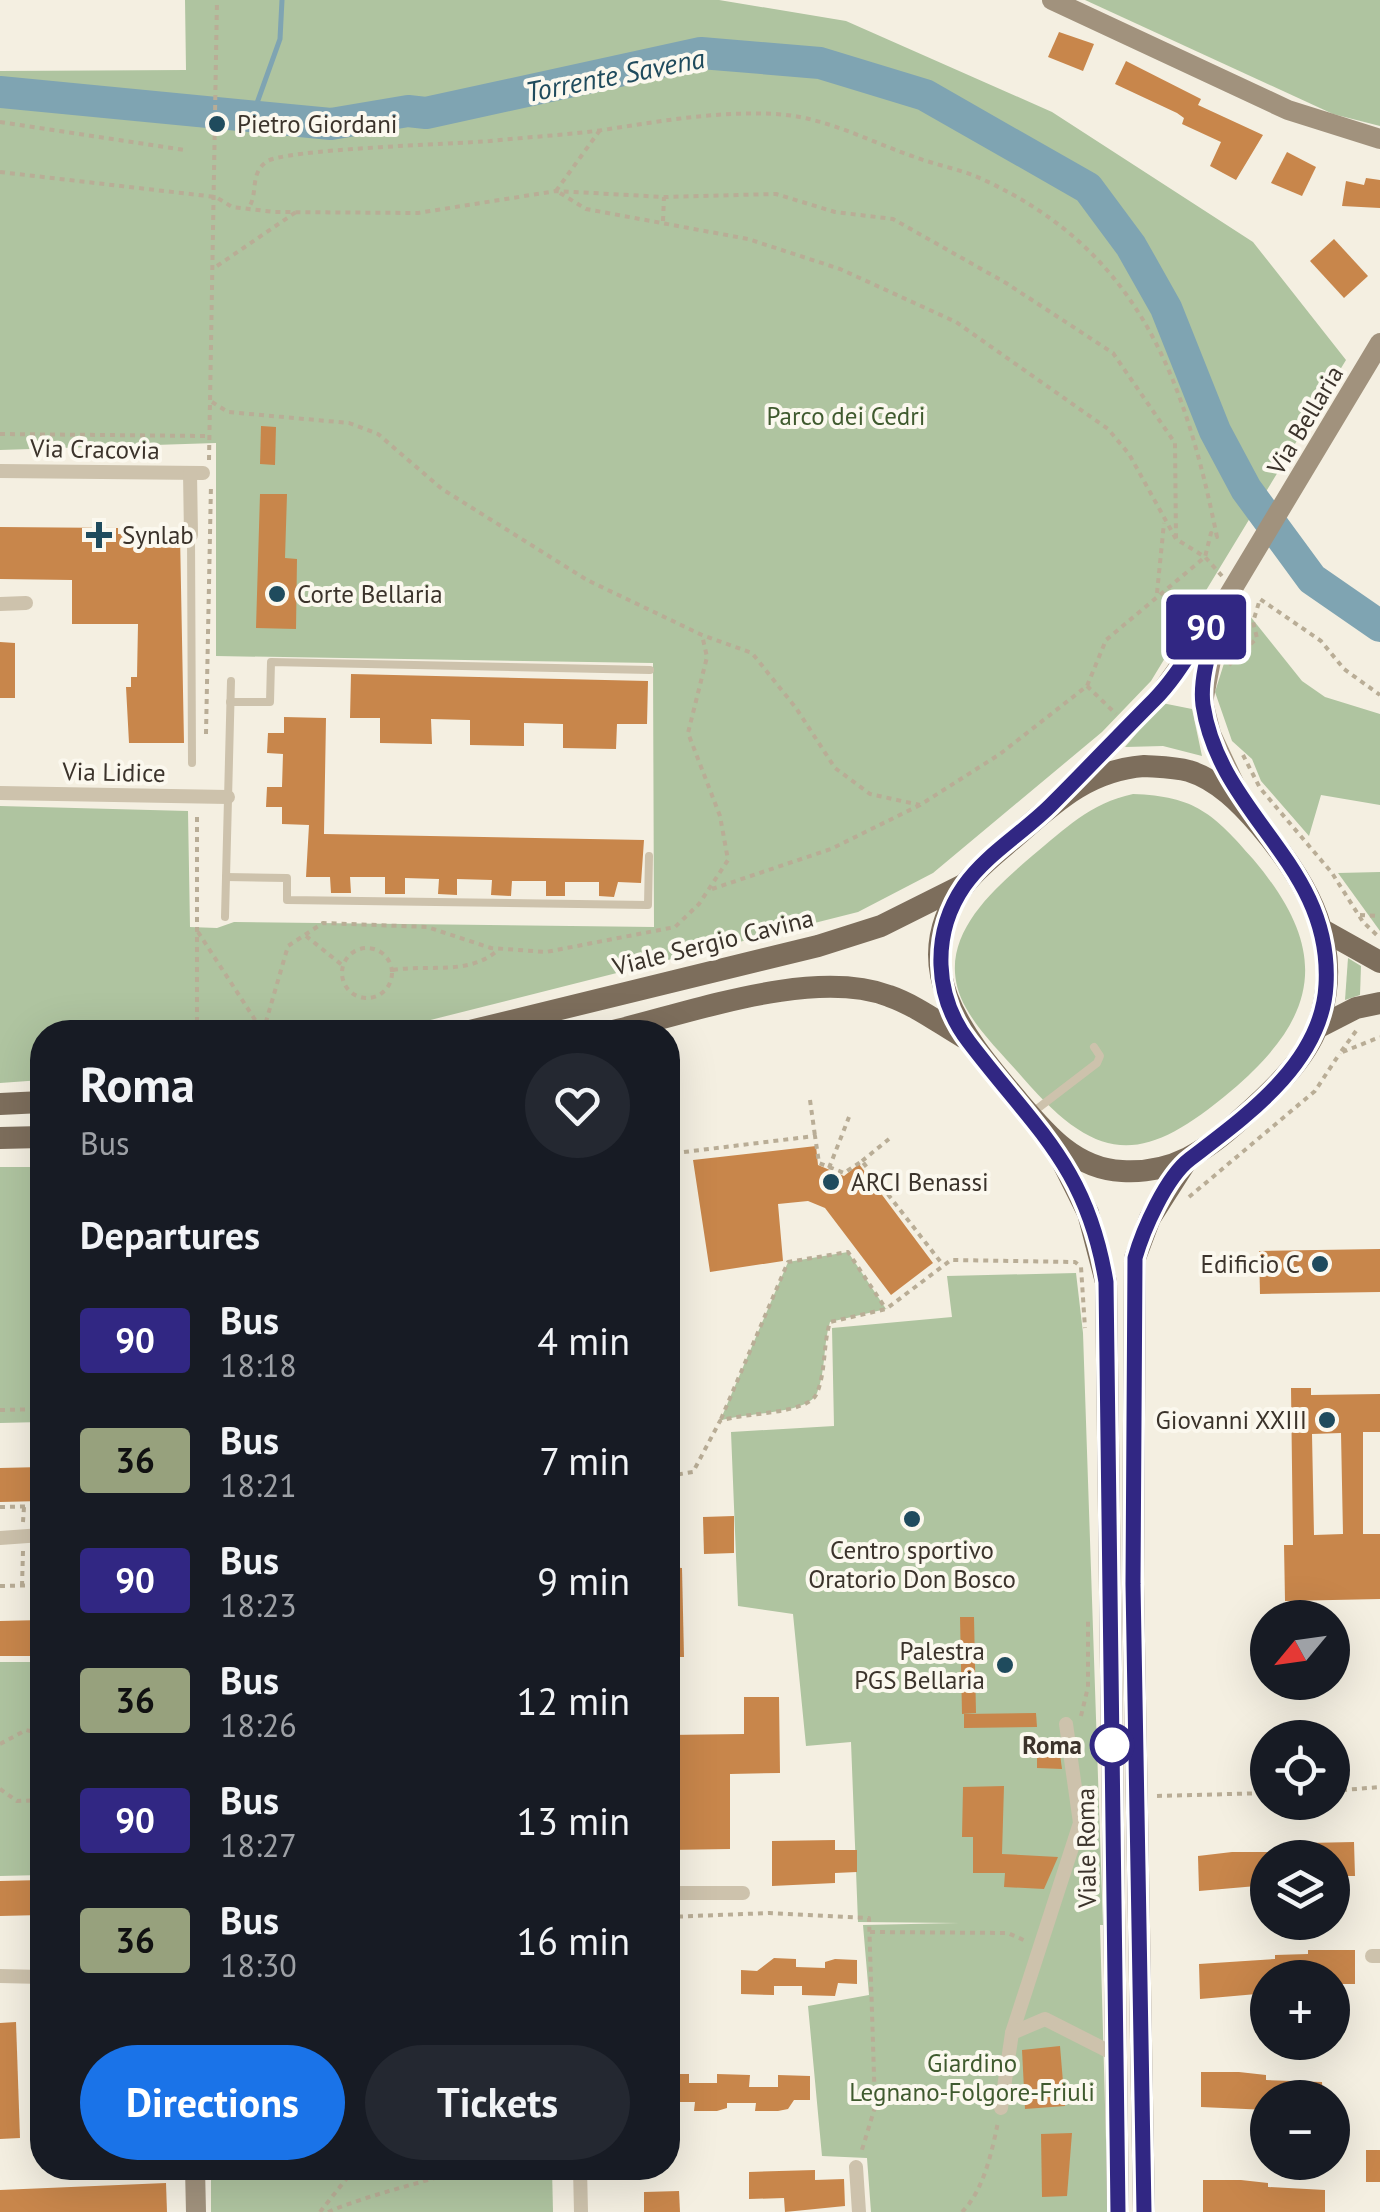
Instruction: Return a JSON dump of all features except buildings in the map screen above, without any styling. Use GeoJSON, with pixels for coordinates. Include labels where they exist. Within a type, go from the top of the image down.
{"type":"FeatureCollection","features":[{"type":"Feature","properties":{"kind":"main road"},"geometry":{"type":"LineString","coordinates":[[1156,767],[1201,776],[1247,810],[1302,878],[1321,928],[1326,986],[1317,1028],[1285,1075],[1206,1150],[1162,1168],[1117,1171],[1097,1167],[1051,1140],[966,1040],[943,991],[940,960],[951,910],[965,884],[1054,802],[1088,779],[1117,768],[1156,767]]}},
{"type":"Feature","properties":{"kind":"main road","name":"Viale Sergio Cavina"},"geometry":{"type":"LineString","coordinates":[[515,1020],[818,946],[881,926],[965,884]]}},
{"type":"Feature","properties":{"kind":"main road"},"geometry":{"type":"LineString","coordinates":[[1321,928],[1380,962]]}},
{"type":"Feature","properties":{"kind":"main road"},"geometry":{"type":"LineString","coordinates":[[659,1020],[794,988],[842,986],[887,995],[966,1040]]}},
{"type":"Feature","properties":{"kind":"main road"},"geometry":{"type":"LineString","coordinates":[[1317,1028],[1356,1008],[1373,1011]]}},
{"type":"Feature","properties":{"kind":"main road"},"geometry":{"type":"LineString","coordinates":[[0,1104],[30,1103]]}},
{"type":"Feature","properties":{"kind":"main road"},"geometry":{"type":"LineString","coordinates":[[0,1138],[30,1137]]}},
{"type":"Feature","properties":{"kind":"main road","name":"Viale Roma"},"geometry":{"type":"LineString","coordinates":[[1051,1140],[1088,1213],[1106,1282],[1118,2212]]}},
{"type":"Feature","properties":{"kind":"main road"},"geometry":{"type":"LineString","coordinates":[[1144,2212],[1133,1584],[1135,1258],[1150,1218],[1188,1160]]}},
{"type":"Feature","properties":{"kind":"street"},"geometry":{"type":"LineString","coordinates":[[1052,0],[1288,110],[1380,139]]}},
{"type":"Feature","properties":{"kind":"street","name":"Via Bellaria"},"geometry":{"type":"LineString","coordinates":[[1054,802],[1158,696],[1221,608],[1229,580],[1273,523],[1380,342]]}},
{"type":"Feature","properties":{"kind":"street","name":"Via Cracovia"},"geometry":{"type":"LineString","coordinates":[[0,471],[197,472],[191,535]]}},
{"type":"Feature","properties":{"kind":"street"},"geometry":{"type":"LineString","coordinates":[[0,604],[26,604]]}},
{"type":"Feature","properties":{"kind":"street"},"geometry":{"type":"LineString","coordinates":[[1221,608],[1203,702],[1211,734],[1247,810]]}},
{"type":"Feature","properties":{"kind":"street","name":"Via Lidice"},"geometry":{"type":"LineString","coordinates":[[0,792],[228,797]]}},
{"type":"Feature","properties":{"kind":"street"},"geometry":{"type":"LineString","coordinates":[[0,1538],[30,1537]]}},
{"type":"Feature","properties":{"kind":"street"},"geometry":{"type":"LineString","coordinates":[[1108,1581],[1133,1584]]}},
{"type":"Feature","properties":{"kind":"street","name":"Viale Roma"},"geometry":{"type":"LineString","coordinates":[[1002,2108],[1012,2033],[1080,1823],[1073,1722]]}},
{"type":"Feature","properties":{"kind":"street"},"geometry":{"type":"LineString","coordinates":[[680,1894],[744,1894]]}},
{"type":"Feature","properties":{"kind":"street"},"geometry":{"type":"LineString","coordinates":[[0,1976],[30,1976]]}},
{"type":"Feature","properties":{"kind":"street"},"geometry":{"type":"LineString","coordinates":[[1012,2033],[1045,2019],[1116,2055]]}},
{"type":"Feature","properties":{"kind":"street"},"geometry":{"type":"LineString","coordinates":[[856,2167],[859,2212]]}},
{"type":"Feature","properties":{"kind":"street"},"geometry":{"type":"LineString","coordinates":[[195,2180],[196,2212]]}},
{"type":"Feature","properties":{"kind":"street"},"geometry":{"type":"LineString","coordinates":[[580,2180],[581,2212]]}},
{"type":"Feature","properties":{"kind":"lane"},"geometry":{"type":"LineString","coordinates":[[191,535],[192,763]]}},
{"type":"Feature","properties":{"kind":"lane"},"geometry":{"type":"LineString","coordinates":[[230,702],[270,702],[271,662],[650,670]]}},
{"type":"Feature","properties":{"kind":"lane"},"geometry":{"type":"LineString","coordinates":[[225,917],[231,681]]}},
{"type":"Feature","properties":{"kind":"lane"},"geometry":{"type":"LineString","coordinates":[[226,877],[287,878],[287,900],[648,905],[649,856]]}},
{"type":"Feature","properties":{"kind":"lane"},"geometry":{"type":"LineString","coordinates":[[1030,1115],[1098,1063],[1100,1056],[1094,1047]]}},
{"type":"Feature","properties":{"kind":"path"},"geometry":{"type":"LineString","coordinates":[[0,434],[207,436],[212,402],[217,0]]}},
{"type":"Feature","properties":{"kind":"path"},"geometry":{"type":"LineString","coordinates":[[248,209],[254,200],[257,170],[269,159],[298,152],[387,150],[600,130],[700,114],[819,118],[983,180],[1048,218],[1094,257],[1141,310],[1188,416],[1203,466],[1217,536],[1212,534],[1205,556],[1106,640],[1087,686],[1000,754],[920,805],[831,849],[710,890]]}},
{"type":"Feature","properties":{"kind":"path"},"geometry":{"type":"LineString","coordinates":[[0,122],[184,150]]}},
{"type":"Feature","properties":{"kind":"path"},"geometry":{"type":"LineString","coordinates":[[556,191],[600,130]]}},
{"type":"Feature","properties":{"kind":"path"},"geometry":{"type":"LineString","coordinates":[[0,172],[216,198],[248,209],[296,212],[418,213],[556,191],[664,197],[776,194],[835,212],[894,219],[1006,282],[1112,353],[1175,444],[1176,539]]}},
{"type":"Feature","properties":{"kind":"path"},"geometry":{"type":"LineString","coordinates":[[556,191],[586,209],[748,239],[840,269],[956,322],[1108,429],[1129,454],[1176,539],[1205,556],[1229,580]]}},
{"type":"Feature","properties":{"kind":"path"},"geometry":{"type":"LineString","coordinates":[[663,221],[664,197]]}},
{"type":"Feature","properties":{"kind":"path"},"geometry":{"type":"LineString","coordinates":[[215,267],[296,212]]}},
{"type":"Feature","properties":{"kind":"path"},"geometry":{"type":"LineString","coordinates":[[212,402],[228,412],[364,427],[392,444],[442,488],[587,580],[702,635],[752,653],[796,708],[835,768],[870,794],[920,805]]}},
{"type":"Feature","properties":{"kind":"path"},"geometry":{"type":"LineString","coordinates":[[1156,595],[1164,523]]}},
{"type":"Feature","properties":{"kind":"path"},"geometry":{"type":"LineString","coordinates":[[1226,667],[1258,638],[1253,622],[1260,599],[1321,641],[1344,669],[1380,695]]}},
{"type":"Feature","properties":{"kind":"path"},"geometry":{"type":"LineString","coordinates":[[266,1020],[288,946],[323,924],[427,927],[500,949],[546,952],[675,927],[710,890],[728,860],[720,816],[688,732],[707,656],[702,635]]}},
{"type":"Feature","properties":{"kind":"path"},"geometry":{"type":"LineString","coordinates":[[1087,686],[1121,718]]}},
{"type":"Feature","properties":{"kind":"path"},"geometry":{"type":"LineString","coordinates":[[1233,748],[1247,758],[1260,788],[1332,873],[1357,914],[1380,938]]}},
{"type":"Feature","properties":{"kind":"path"},"geometry":{"type":"LineString","coordinates":[[1357,914],[1380,916]]}},
{"type":"Feature","properties":{"kind":"path"},"geometry":{"type":"LineString","coordinates":[[197,1020],[196,928],[255,1020]]}},
{"type":"Feature","properties":{"kind":"path"},"geometry":{"type":"LineString","coordinates":[[306,936],[343,966],[348,989],[361,998],[384,992],[393,970]]}},
{"type":"Feature","properties":{"kind":"path"},"geometry":{"type":"LineString","coordinates":[[343,966],[353,952],[370,948],[385,955],[393,970]]}},
{"type":"Feature","properties":{"kind":"path"},"geometry":{"type":"LineString","coordinates":[[393,970],[454,968],[484,961],[500,949]]}},
{"type":"Feature","properties":{"kind":"path"},"geometry":{"type":"LineString","coordinates":[[1180,1206],[1315,1090],[1373,1011]]}},
{"type":"Feature","properties":{"kind":"path"},"geometry":{"type":"LineString","coordinates":[[1340,1052],[1380,1037]]}},
{"type":"Feature","properties":{"kind":"path"},"geometry":{"type":"LineString","coordinates":[[810,1100],[820,1163],[829,1168],[844,1174],[889,1138]]}},
{"type":"Feature","properties":{"kind":"path"},"geometry":{"type":"LineString","coordinates":[[829,1168],[849,1117]]}},
{"type":"Feature","properties":{"kind":"path"},"geometry":{"type":"LineString","coordinates":[[684,1152],[815,1136]]}},
{"type":"Feature","properties":{"kind":"path"},"geometry":{"type":"LineString","coordinates":[[862,1160],[943,1266]]}},
{"type":"Feature","properties":{"kind":"path"},"geometry":{"type":"LineString","coordinates":[[680,1474],[692,1472],[720,1421],[788,1262],[848,1252],[886,1309]]}},
{"type":"Feature","properties":{"kind":"path"},"geometry":{"type":"LineString","coordinates":[[720,1421],[800,1408],[812,1401],[818,1391],[830,1322],[886,1309],[950,1260],[1076,1262],[1081,1267],[1086,1338]]}},
{"type":"Feature","properties":{"kind":"path"},"geometry":{"type":"LineString","coordinates":[[0,1410],[30,1409]]}},
{"type":"Feature","properties":{"kind":"path"},"geometry":{"type":"LineString","coordinates":[[0,1507],[30,1506]]}},
{"type":"Feature","properties":{"kind":"path"},"geometry":{"type":"LineString","coordinates":[[0,1586],[30,1585]]}},
{"type":"Feature","properties":{"kind":"path"},"geometry":{"type":"LineString","coordinates":[[1073,1722],[1088,1687],[1088,1617]]}},
{"type":"Feature","properties":{"kind":"path"},"geometry":{"type":"LineString","coordinates":[[0,1744],[30,1731]]}},
{"type":"Feature","properties":{"kind":"path"},"geometry":{"type":"LineString","coordinates":[[1350,1790],[1380,1787]]}},
{"type":"Feature","properties":{"kind":"path"},"geometry":{"type":"LineString","coordinates":[[0,1789],[17,1800],[30,1800]]}},
{"type":"Feature","properties":{"kind":"path"},"geometry":{"type":"LineString","coordinates":[[1154,1796],[1250,1793]]}},
{"type":"Feature","properties":{"kind":"path"},"geometry":{"type":"LineString","coordinates":[[680,1916],[869,1918],[876,2107],[856,2167]]}},
{"type":"Feature","properties":{"kind":"path"},"geometry":{"type":"LineString","coordinates":[[870,1932],[1008,1934],[1042,1948]]}},
{"type":"Feature","properties":{"kind":"path"},"geometry":{"type":"LineString","coordinates":[[962,2212],[970,2204],[992,2153],[1002,2108]]}},
{"type":"Feature","properties":{"kind":"path"},"geometry":{"type":"LineString","coordinates":[[320,2212],[346,2180]]}},
{"type":"Feature","properties":{"kind":"path"},"geometry":{"type":"LineString","coordinates":[[328,2212],[372,2193],[432,2180]]}},
{"type":"Feature","properties":{"kind":"green space","name":"Parco dei Cedri"},"geometry":{"type":"Polygon","coordinates":[[[185,0],[719,0],[846,21],[1052,112],[1253,242],[1346,360],[1151,681],[1102,732],[933,873],[858,912],[430,1020],[30,1020],[30,1081],[0,1083],[0,806],[188,811],[190,927],[217,928],[234,922],[654,927],[653,663],[216,656],[216,443],[0,450],[0,71],[186,70],[185,0]],[[855,75],[995,135],[925,95],[855,75]]]}},
{"type":"Feature","properties":{"kind":"green space"},"geometry":{"type":"Polygon","coordinates":[[[1085,0],[1380,0],[1380,126],[1333,114],[1085,0]]]}},
{"type":"Feature","properties":{"kind":"green space"},"geometry":{"type":"Polygon","coordinates":[[[1242,606],[1302,681],[1325,697],[1380,714],[1380,805],[1321,795],[1309,836],[1261,781],[1252,759],[1232,741],[1215,692],[1242,606]]]}},
{"type":"Feature","properties":{"kind":"green space"},"geometry":{"type":"Polygon","coordinates":[[[1162,703],[1192,709],[1202,756],[1163,746],[1125,747],[1162,703]]]}},
{"type":"Feature","properties":{"kind":"green space"},"geometry":{"type":"Polygon","coordinates":[[[1133,794],[1172,799],[1202,810],[1239,843],[1278,892],[1295,923],[1304,952],[1305,981],[1298,1008],[1283,1035],[1231,1091],[1173,1132],[1147,1142],[1123,1145],[1100,1140],[1076,1128],[1023,1078],[966,1008],[957,985],[955,962],[969,922],[998,886],[1079,818],[1133,794]]]}},
{"type":"Feature","properties":{"kind":"green space"},"geometry":{"type":"Polygon","coordinates":[[[1380,872],[1380,931],[1338,873],[1380,872]]]}},
{"type":"Feature","properties":{"kind":"green space"},"geometry":{"type":"Polygon","coordinates":[[[1348,958],[1361,966],[1360,995],[1345,1000],[1348,958]]]}},
{"type":"Feature","properties":{"kind":"green space"},"geometry":{"type":"Polygon","coordinates":[[[0,1167],[30,1167],[30,1422],[0,1423],[0,1167]]]}},
{"type":"Feature","properties":{"kind":"green space"},"geometry":{"type":"Polygon","coordinates":[[[848,1252],[886,1309],[830,1322],[820,1385],[811,1400],[789,1409],[720,1421],[788,1262],[848,1252]]]}},
{"type":"Feature","properties":{"kind":"green space","name":"Centro sportivo Oratorio Don Bosco"},"geometry":{"type":"Polygon","coordinates":[[[1076,1273],[1083,1333],[1103,1925],[1108,2212],[871,2212],[867,2158],[822,2156],[808,2006],[869,1995],[863,1925],[959,1923],[858,1922],[851,1742],[806,1746],[793,1614],[738,1606],[731,1432],[834,1426],[832,1328],[952,1317],[947,1276],[1076,1273]]]}},
{"type":"Feature","properties":{"kind":"green space"},"geometry":{"type":"Polygon","coordinates":[[[0,1662],[30,1662],[30,1875],[0,1876],[0,1662]]]}},
{"type":"Feature","properties":{"kind":"green space"},"geometry":{"type":"Polygon","coordinates":[[[211,2180],[552,2180],[553,2212],[211,2212],[211,2180]]]}},
{"type":"Feature","properties":{"kind":"waterway"},"geometry":{"type":"LineString","coordinates":[[252,117],[280,39],[282,0]]}},
{"type":"Feature","properties":{"kind":"waterway","name":"Torrente Savena"},"geometry":{"type":"LineString","coordinates":[[0,92],[331,124],[408,111],[426,113],[701,53],[820,63],[925,95],[1088,188],[1131,246],[1166,308],[1215,431],[1246,489],[1312,579],[1380,626]]}},
{"type":"Feature","properties":{"kind":"bus line","name":"90"},"geometry":{"type":"LineString","coordinates":[[1118,2212],[1106,1282],[1100,1250],[1072,1176],[1051,1140],[966,1040],[943,991],[940,960],[951,910],[965,884],[1054,802],[1092,758],[1158,696],[1190,646],[1221,608],[1204,684],[1203,702],[1211,734],[1247,810],[1307,888],[1326,952],[1326,986],[1317,1028],[1308,1043],[1256,1106],[1206,1150],[1188,1160],[1150,1218],[1135,1258],[1133,1584],[1139,1747],[1144,2212]]}},
{"type":"Feature","properties":{"kind":"place","name":"Pietro Giordani"},"geometry":{"type":"Point","coordinates":[217,124]}},
{"type":"Feature","properties":{"kind":"place","name":"Synlab"},"geometry":{"type":"Point","coordinates":[99,535]}},
{"type":"Feature","properties":{"kind":"place","name":"Corte Bellaria"},"geometry":{"type":"Point","coordinates":[277,594]}},
{"type":"Feature","properties":{"kind":"place","name":"ARCI Benassi"},"geometry":{"type":"Point","coordinates":[831,1182]}},
{"type":"Feature","properties":{"kind":"place","name":"Edificio C"},"geometry":{"type":"Point","coordinates":[1320,1264]}},
{"type":"Feature","properties":{"kind":"place","name":"Giovanni XXIII"},"geometry":{"type":"Point","coordinates":[1327,1420]}},
{"type":"Feature","properties":{"kind":"place","name":"Centro sportivo Oratorio Don Bosco"},"geometry":{"type":"Point","coordinates":[912,1519]}},
{"type":"Feature","properties":{"kind":"place","name":"Palestra PGS Bellaria"},"geometry":{"type":"Point","coordinates":[1005,1665]}},
{"type":"Feature","properties":{"kind":"place","name":"Roma"},"geometry":{"type":"Point","coordinates":[1112,1745]}},
{"type":"Feature","properties":{"kind":"park label","name":"Giardino Legnano-Folgore-Friuli"},"geometry":{"type":"Point","coordinates":[972,2078]}}]}
